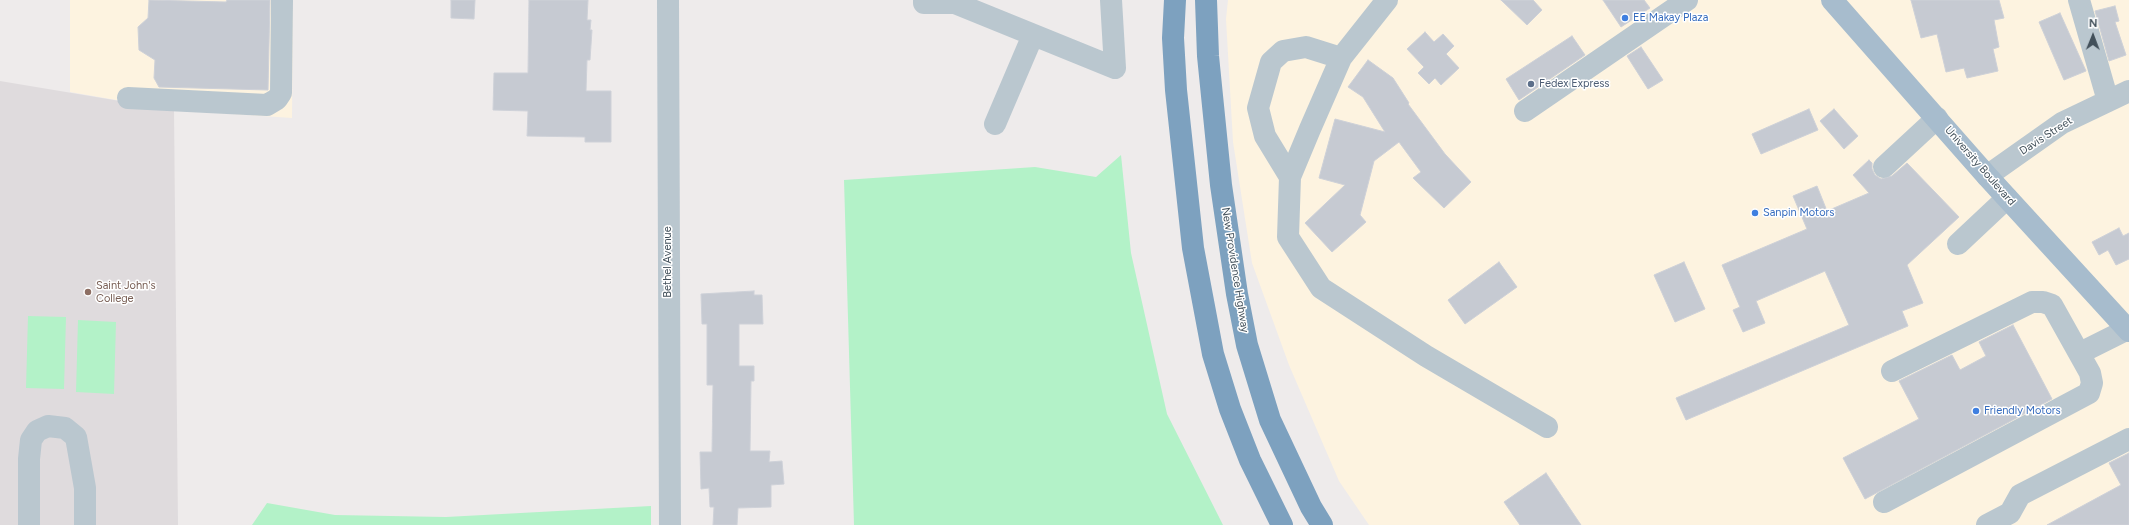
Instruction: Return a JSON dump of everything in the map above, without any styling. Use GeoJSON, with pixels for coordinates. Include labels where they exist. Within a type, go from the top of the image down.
{"type":"FeatureCollection","features":[{"type":"Feature","properties":{"kind":"highway"},"geometry":{"type":"LineString","coordinates":[[1163,0],[1173,38]]}},
{"type":"Feature","properties":{"kind":"highway"},"geometry":{"type":"LineString","coordinates":[[1175,0],[1173,38],[1193,248],[1213,354],[1235,424],[1250,460],[1282,525]]}},
{"type":"Feature","properties":{"kind":"highway","name":"New Providence Highway"},"geometry":{"type":"LineString","coordinates":[[1206,0],[1208,56],[1221,185],[1237,294],[1247,345],[1270,420],[1311,507],[1322,525]]}},
{"type":"Feature","properties":{"kind":"main road","name":"University Boulevard"},"geometry":{"type":"LineString","coordinates":[[1832,0],[1987,176],[2128,330]]}},
{"type":"Feature","properties":{"kind":"street"},"geometry":{"type":"LineString","coordinates":[[128,98],[267,105],[277,100],[281,93],[282,0]]}},
{"type":"Feature","properties":{"kind":"street","name":"Bethel Avenue"},"geometry":{"type":"LineString","coordinates":[[668,0],[670,525]]}},
{"type":"Feature","properties":{"kind":"street"},"geometry":{"type":"LineString","coordinates":[[924,0],[924,3],[955,3],[1115,68],[1112,0]]}},
{"type":"Feature","properties":{"kind":"street"},"geometry":{"type":"LineString","coordinates":[[1387,0],[1342,58],[1290,177],[1288,237],[1321,288],[1426,356],[1546,427]]}},
{"type":"Feature","properties":{"kind":"street"},"geometry":{"type":"LineString","coordinates":[[1525,111],[1687,0]]}},
{"type":"Feature","properties":{"kind":"street"},"geometry":{"type":"LineString","coordinates":[[2079,0],[2108,101]]}},
{"type":"Feature","properties":{"kind":"street"},"geometry":{"type":"LineString","coordinates":[[995,124],[1033,35]]}},
{"type":"Feature","properties":{"kind":"street"},"geometry":{"type":"LineString","coordinates":[[1290,177],[1265,136],[1258,108],[1271,62],[1283,51],[1306,47],[1342,58]]}},
{"type":"Feature","properties":{"kind":"street","name":"Davis Street"},"geometry":{"type":"LineString","coordinates":[[1987,176],[2062,123],[2129,91]]}},
{"type":"Feature","properties":{"kind":"street"},"geometry":{"type":"LineString","coordinates":[[1884,167],[1937,118]]}},
{"type":"Feature","properties":{"kind":"street"},"geometry":{"type":"LineString","coordinates":[[1958,244],[2007,198]]}},
{"type":"Feature","properties":{"kind":"street"},"geometry":{"type":"LineString","coordinates":[[1884,502],[2089,393],[2092,383],[2090,373],[2052,305],[2043,302],[2032,302],[1892,371]]}},
{"type":"Feature","properties":{"kind":"street"},"geometry":{"type":"LineString","coordinates":[[2080,354],[2128,330]]}},
{"type":"Feature","properties":{"kind":"street"},"geometry":{"type":"LineString","coordinates":[[29,525],[29,459],[31,440],[37,431],[48,426],[66,428],[76,437],[85,488],[85,525]]}},
{"type":"Feature","properties":{"kind":"street"},"geometry":{"type":"LineString","coordinates":[[1987,525],[2010,513],[2020,494],[2129,438]]}},
{"type":"Feature","properties":{"kind":"shaded area"},"geometry":{"type":"Polygon","coordinates":[[[70,0],[293,0],[292,118],[174,110],[70,92],[70,0]]]}},
{"type":"Feature","properties":{"kind":"shaded area"},"geometry":{"type":"Polygon","coordinates":[[[1228,0],[2129,0],[2129,525],[1369,525],[1339,481],[1289,365],[1252,263],[1233,142],[1226,19],[1228,0]]]}},
{"type":"Feature","properties":{"kind":"shaded area","name":"Saint John's College"},"geometry":{"type":"Polygon","coordinates":[[[0,81],[174,110],[178,525],[0,525],[0,81]]]}},
{"type":"Feature","properties":{"kind":"green space"},"geometry":{"type":"Polygon","coordinates":[[[1121,155],[1131,253],[1167,414],[1223,525],[854,525],[844,180],[1035,167],[1096,177],[1121,155]]]}},
{"type":"Feature","properties":{"kind":"green space"},"geometry":{"type":"Polygon","coordinates":[[[28,316],[66,317],[64,389],[26,388],[28,316]]]}},
{"type":"Feature","properties":{"kind":"green space"},"geometry":{"type":"Polygon","coordinates":[[[78,320],[116,322],[114,394],[76,392],[78,320]]]}},
{"type":"Feature","properties":{"kind":"green space"},"geometry":{"type":"Polygon","coordinates":[[[267,503],[335,515],[446,517],[651,506],[651,525],[252,525],[267,503]]]}},
{"type":"Feature","properties":{"kind":"building"},"geometry":{"type":"Polygon","coordinates":[[[149,0],[226,2],[227,0],[270,0],[268,90],[159,87],[154,78],[155,60],[139,50],[138,27],[148,18],[149,0]]]}},
{"type":"Feature","properties":{"kind":"building"},"geometry":{"type":"Polygon","coordinates":[[[451,0],[475,0],[474,19],[451,18],[451,0]]]}},
{"type":"Feature","properties":{"kind":"building"},"geometry":{"type":"Polygon","coordinates":[[[529,0],[588,0],[587,20],[591,20],[590,30],[592,30],[590,60],[587,60],[586,91],[611,91],[611,142],[585,142],[585,137],[527,136],[528,111],[493,110],[494,73],[528,73],[529,0]]]}},
{"type":"Feature","properties":{"kind":"building"},"geometry":{"type":"Polygon","coordinates":[[[1501,0],[1533,0],[1542,10],[1527,25],[1501,0]]]}},
{"type":"Feature","properties":{"kind":"building","name":"EE Makay Plaza"},"geometry":{"type":"Polygon","coordinates":[[[1603,0],[1644,0],[1650,8],[1621,27],[1603,0]]]}},
{"type":"Feature","properties":{"kind":"building"},"geometry":{"type":"Polygon","coordinates":[[[1911,0],[1999,0],[2004,18],[1994,20],[1999,47],[1993,49],[1998,71],[1967,78],[1964,68],[1946,72],[1937,34],[1921,38],[1911,0]]]}},
{"type":"Feature","properties":{"kind":"building"},"geometry":{"type":"Polygon","coordinates":[[[2115,6],[2119,21],[2115,22],[2126,55],[2109,61],[2095,11],[2115,6]]]}},
{"type":"Feature","properties":{"kind":"building"},"geometry":{"type":"Polygon","coordinates":[[[2060,13],[2086,71],[2064,80],[2039,22],[2060,13]]]}},
{"type":"Feature","properties":{"kind":"building"},"geometry":{"type":"Polygon","coordinates":[[[1425,32],[1434,42],[1443,34],[1454,46],[1446,54],[1459,68],[1441,85],[1435,78],[1429,84],[1418,73],[1424,67],[1407,49],[1425,32]]]}},
{"type":"Feature","properties":{"kind":"building","name":"Fedex Express"},"geometry":{"type":"Polygon","coordinates":[[[1572,36],[1585,55],[1519,100],[1506,79],[1572,36]]]}},
{"type":"Feature","properties":{"kind":"building"},"geometry":{"type":"Polygon","coordinates":[[[1641,47],[1663,80],[1648,89],[1627,56],[1641,47]]]}},
{"type":"Feature","properties":{"kind":"building"},"geometry":{"type":"Polygon","coordinates":[[[1368,60],[1393,78],[1409,103],[1408,104],[1445,154],[1471,182],[1444,208],[1413,178],[1421,172],[1399,142],[1374,161],[1360,215],[1366,222],[1332,252],[1305,223],[1345,185],[1319,178],[1335,119],[1385,132],[1363,97],[1348,87],[1368,60]]]}},
{"type":"Feature","properties":{"kind":"building"},"geometry":{"type":"Polygon","coordinates":[[[1809,109],[1818,130],[1761,154],[1752,134],[1809,109]]]}},
{"type":"Feature","properties":{"kind":"building"},"geometry":{"type":"Polygon","coordinates":[[[1834,109],[1858,136],[1844,149],[1820,121],[1834,109]]]}},
{"type":"Feature","properties":{"kind":"building"},"geometry":{"type":"Polygon","coordinates":[[[1869,160],[1872,163],[1872,169],[1875,175],[1881,179],[1892,176],[1907,163],[1959,217],[1907,265],[1923,303],[1902,311],[1908,326],[1686,420],[1676,398],[1849,325],[1825,271],[1756,301],[1765,323],[1743,332],[1733,310],[1740,307],[1722,265],[1807,229],[1793,196],[1817,186],[1827,211],[1869,193],[1853,175],[1869,160]]]}},
{"type":"Feature","properties":{"kind":"building"},"geometry":{"type":"Polygon","coordinates":[[[2119,228],[2123,236],[2129,233],[2129,259],[2116,265],[2108,250],[2099,255],[2092,242],[2119,228]]]}},
{"type":"Feature","properties":{"kind":"building"},"geometry":{"type":"Polygon","coordinates":[[[1499,262],[1517,287],[1465,324],[1448,300],[1499,262]]]}},
{"type":"Feature","properties":{"kind":"building"},"geometry":{"type":"Polygon","coordinates":[[[1684,262],[1705,309],[1675,322],[1654,275],[1684,262]]]}},
{"type":"Feature","properties":{"kind":"building"},"geometry":{"type":"Polygon","coordinates":[[[754,291],[754,295],[762,295],[763,324],[739,324],[739,366],[754,366],[754,381],[751,381],[750,451],[770,451],[769,462],[782,461],[784,484],[771,485],[771,507],[738,508],[737,525],[713,525],[714,507],[710,507],[709,488],[701,489],[700,452],[712,452],[713,385],[707,385],[707,324],[702,324],[701,294],[754,291]]]}},
{"type":"Feature","properties":{"kind":"building","name":"Friendly Motors"},"geometry":{"type":"Polygon","coordinates":[[[2013,325],[2052,399],[1865,499],[1843,458],[1919,419],[1899,381],[1952,355],[1960,370],[1986,356],[1979,342],[2013,325]]]}},
{"type":"Feature","properties":{"kind":"building"},"geometry":{"type":"Polygon","coordinates":[[[2129,453],[2129,525],[2047,525],[2121,485],[2109,463],[2129,453]]]}},
{"type":"Feature","properties":{"kind":"building"},"geometry":{"type":"Polygon","coordinates":[[[1546,473],[1581,525],[1520,525],[1504,502],[1546,473]]]}},
{"type":"Feature","properties":{"kind":"place","name":"EE Makay Plaza"},"geometry":{"type":"Point","coordinates":[1625,18]}},
{"type":"Feature","properties":{"kind":"place","name":"Fedex Express"},"geometry":{"type":"Point","coordinates":[1531,84]}},
{"type":"Feature","properties":{"kind":"place","name":"Sanpin Motors"},"geometry":{"type":"Point","coordinates":[1755,213]}},
{"type":"Feature","properties":{"kind":"place","name":"Saint John's College"},"geometry":{"type":"Point","coordinates":[88,292]}},
{"type":"Feature","properties":{"kind":"place","name":"Friendly Motors"},"geometry":{"type":"Point","coordinates":[1976,411]}}]}
